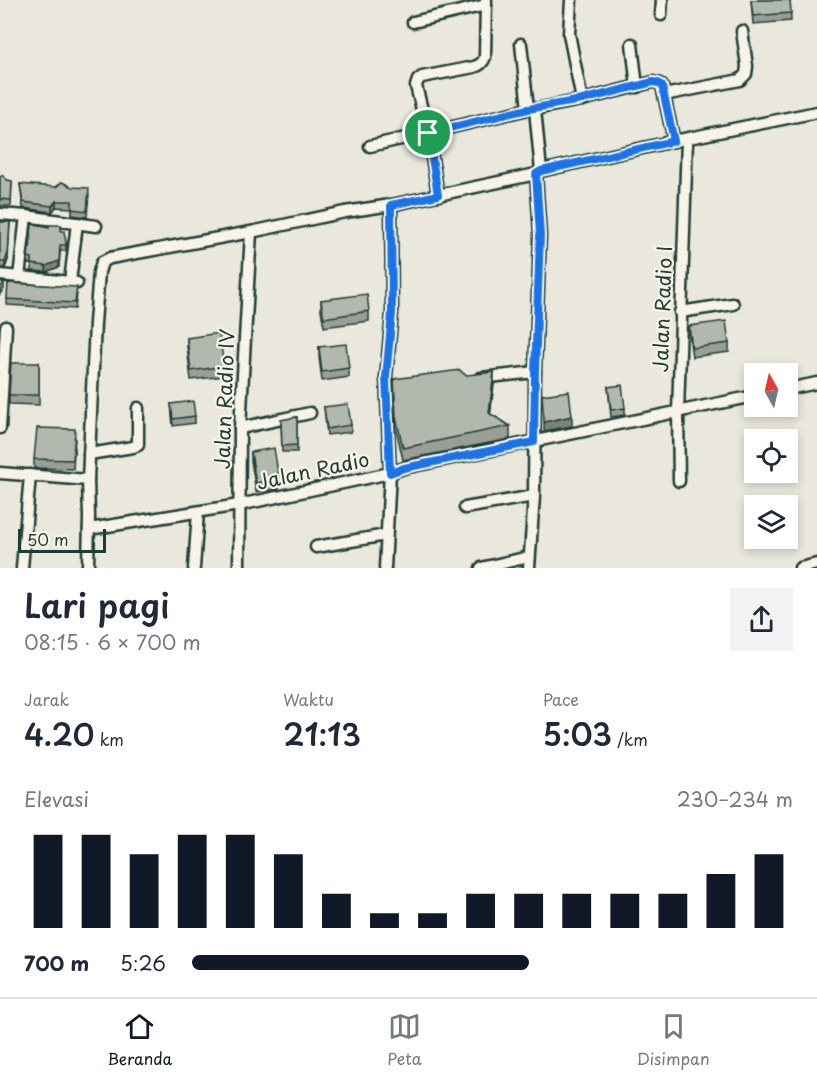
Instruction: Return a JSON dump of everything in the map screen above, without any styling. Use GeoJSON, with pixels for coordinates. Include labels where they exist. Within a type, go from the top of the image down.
{"type":"FeatureCollection","features":[{"type":"Feature","properties":{"kind":"street"},"geometry":{"type":"LineString","coordinates":[[571,0],[569,34],[582,100]]}},
{"type":"Feature","properties":{"kind":"street"},"geometry":{"type":"LineString","coordinates":[[661,15],[662,0]]}},
{"type":"Feature","properties":{"kind":"street"},"geometry":{"type":"LineString","coordinates":[[413,22],[486,3],[485,57],[481,64],[422,77],[416,86],[428,133],[438,195]]}},
{"type":"Feature","properties":{"kind":"street"},"geometry":{"type":"LineString","coordinates":[[664,95],[740,80],[746,74],[747,66],[742,31]]}},
{"type":"Feature","properties":{"kind":"street"},"geometry":{"type":"LineString","coordinates":[[481,568],[529,563],[534,496],[535,372],[540,235],[539,173],[532,109],[521,44]]}},
{"type":"Feature","properties":{"kind":"street"},"geometry":{"type":"LineString","coordinates":[[632,44],[637,87]]}},
{"type":"Feature","properties":{"kind":"street"},"geometry":{"type":"LineString","coordinates":[[370,146],[532,109],[582,100],[653,82],[662,86],[674,141]]}},
{"type":"Feature","properties":{"kind":"street"},"geometry":{"type":"LineString","coordinates":[[88,568],[89,454],[95,323],[99,272],[102,262],[110,258],[391,205],[674,141],[817,112]]}},
{"type":"Feature","properties":{"kind":"street","name":"Jalan Radio I"},"geometry":{"type":"LineString","coordinates":[[679,481],[680,312],[687,139]]}},
{"type":"Feature","properties":{"kind":"street"},"geometry":{"type":"LineString","coordinates":[[385,568],[390,473],[386,377],[392,313],[391,205]]}},
{"type":"Feature","properties":{"kind":"street"},"geometry":{"type":"LineString","coordinates":[[0,214],[96,226]]}},
{"type":"Feature","properties":{"kind":"street"},"geometry":{"type":"LineString","coordinates":[[19,277],[26,216]]}},
{"type":"Feature","properties":{"kind":"street"},"geometry":{"type":"LineString","coordinates":[[0,275],[73,282],[77,223]]}},
{"type":"Feature","properties":{"kind":"street","name":"Jalan Radio IV"},"geometry":{"type":"LineString","coordinates":[[239,568],[240,428],[251,232]]}},
{"type":"Feature","properties":{"kind":"street"},"geometry":{"type":"LineString","coordinates":[[680,312],[733,304]]}},
{"type":"Feature","properties":{"kind":"street"},"geometry":{"type":"LineString","coordinates":[[0,428],[6,327]]}},
{"type":"Feature","properties":{"kind":"street"},"geometry":{"type":"LineString","coordinates":[[467,380],[535,372]]}},
{"type":"Feature","properties":{"kind":"street"},"geometry":{"type":"LineString","coordinates":[[798,387],[817,383]]}},
{"type":"Feature","properties":{"kind":"street","name":"Jalan Radio"},"geometry":{"type":"LineString","coordinates":[[89,529],[239,505],[390,473],[404,468],[744,398]]}},
{"type":"Feature","properties":{"kind":"street"},"geometry":{"type":"LineString","coordinates":[[89,454],[138,445],[138,408]]}},
{"type":"Feature","properties":{"kind":"street"},"geometry":{"type":"LineString","coordinates":[[240,428],[310,413]]}},
{"type":"Feature","properties":{"kind":"street"},"geometry":{"type":"LineString","coordinates":[[0,473],[88,480]]}},
{"type":"Feature","properties":{"kind":"street"},"geometry":{"type":"LineString","coordinates":[[22,568],[30,476]]}},
{"type":"Feature","properties":{"kind":"street"},"geometry":{"type":"LineString","coordinates":[[465,508],[534,496]]}},
{"type":"Feature","properties":{"kind":"street"},"geometry":{"type":"LineString","coordinates":[[194,568],[198,512]]}},
{"type":"Feature","properties":{"kind":"street"},"geometry":{"type":"LineString","coordinates":[[316,547],[386,535]]}},
{"type":"Feature","properties":{"kind":"street"},"geometry":{"type":"LineString","coordinates":[[800,568],[817,564]]}},
{"type":"Feature","properties":{"kind":"building"},"geometry":{"type":"Polygon","coordinates":[[[751,0],[790,0],[791,13],[753,16],[751,0]]]}},
{"type":"Feature","properties":{"kind":"building"},"geometry":{"type":"Polygon","coordinates":[[[2,175],[12,181],[11,200],[0,199],[0,177],[2,175]]]}},
{"type":"Feature","properties":{"kind":"building"},"geometry":{"type":"Polygon","coordinates":[[[62,182],[72,187],[89,188],[87,211],[72,209],[72,201],[56,201],[52,206],[23,202],[20,184],[56,187],[62,182]]]}},
{"type":"Feature","properties":{"kind":"building"},"geometry":{"type":"Polygon","coordinates":[[[0,222],[10,222],[8,253],[5,262],[0,262],[0,222]]]}},
{"type":"Feature","properties":{"kind":"building"},"geometry":{"type":"Polygon","coordinates":[[[32,224],[49,228],[49,225],[61,225],[66,245],[60,245],[59,261],[46,266],[32,264],[32,258],[28,257],[32,224]]]}},
{"type":"Feature","properties":{"kind":"building"},"geometry":{"type":"Polygon","coordinates":[[[8,283],[77,287],[75,303],[7,299],[8,283]]]}},
{"type":"Feature","properties":{"kind":"building"},"geometry":{"type":"Polygon","coordinates":[[[367,294],[369,311],[324,318],[321,300],[367,294]]]}},
{"type":"Feature","properties":{"kind":"building"},"geometry":{"type":"Polygon","coordinates":[[[726,321],[729,343],[692,348],[689,326],[726,321]]]}},
{"type":"Feature","properties":{"kind":"building"},"geometry":{"type":"Polygon","coordinates":[[[219,333],[224,366],[191,371],[187,338],[219,333]]]}},
{"type":"Feature","properties":{"kind":"building"},"geometry":{"type":"Polygon","coordinates":[[[346,344],[349,368],[322,372],[319,347],[346,344]]]}},
{"type":"Feature","properties":{"kind":"building"},"geometry":{"type":"Polygon","coordinates":[[[11,363],[39,363],[39,395],[9,395],[11,363]]]}},
{"type":"Feature","properties":{"kind":"building"},"geometry":{"type":"Polygon","coordinates":[[[460,370],[467,375],[494,372],[489,413],[510,426],[403,448],[396,417],[394,379],[460,370]]]}},
{"type":"Feature","properties":{"kind":"building"},"geometry":{"type":"Polygon","coordinates":[[[622,385],[625,408],[611,410],[608,387],[622,385]]]}},
{"type":"Feature","properties":{"kind":"building"},"geometry":{"type":"Polygon","coordinates":[[[569,391],[572,416],[544,422],[542,395],[569,391]]]}},
{"type":"Feature","properties":{"kind":"building"},"geometry":{"type":"Polygon","coordinates":[[[193,401],[195,416],[173,419],[171,404],[193,401]]]}},
{"type":"Feature","properties":{"kind":"building"},"geometry":{"type":"Polygon","coordinates":[[[348,404],[351,425],[327,429],[324,407],[348,404]]]}},
{"type":"Feature","properties":{"kind":"building"},"geometry":{"type":"Polygon","coordinates":[[[297,417],[297,445],[282,446],[281,420],[297,417]]]}},
{"type":"Feature","properties":{"kind":"building"},"geometry":{"type":"Polygon","coordinates":[[[37,428],[75,429],[73,460],[34,459],[37,428]]]}},
{"type":"Feature","properties":{"kind":"building"},"geometry":{"type":"Polygon","coordinates":[[[274,448],[279,479],[256,483],[251,452],[274,448]]]}},
{"type":"Feature","properties":{"kind":"route"},"geometry":{"type":"LineString","coordinates":[[653,82],[662,86],[674,141],[536,174],[540,235],[534,442],[501,447],[390,473],[386,377],[392,313],[391,205],[438,195],[428,133],[528,109],[582,100],[653,82]]}}]}
